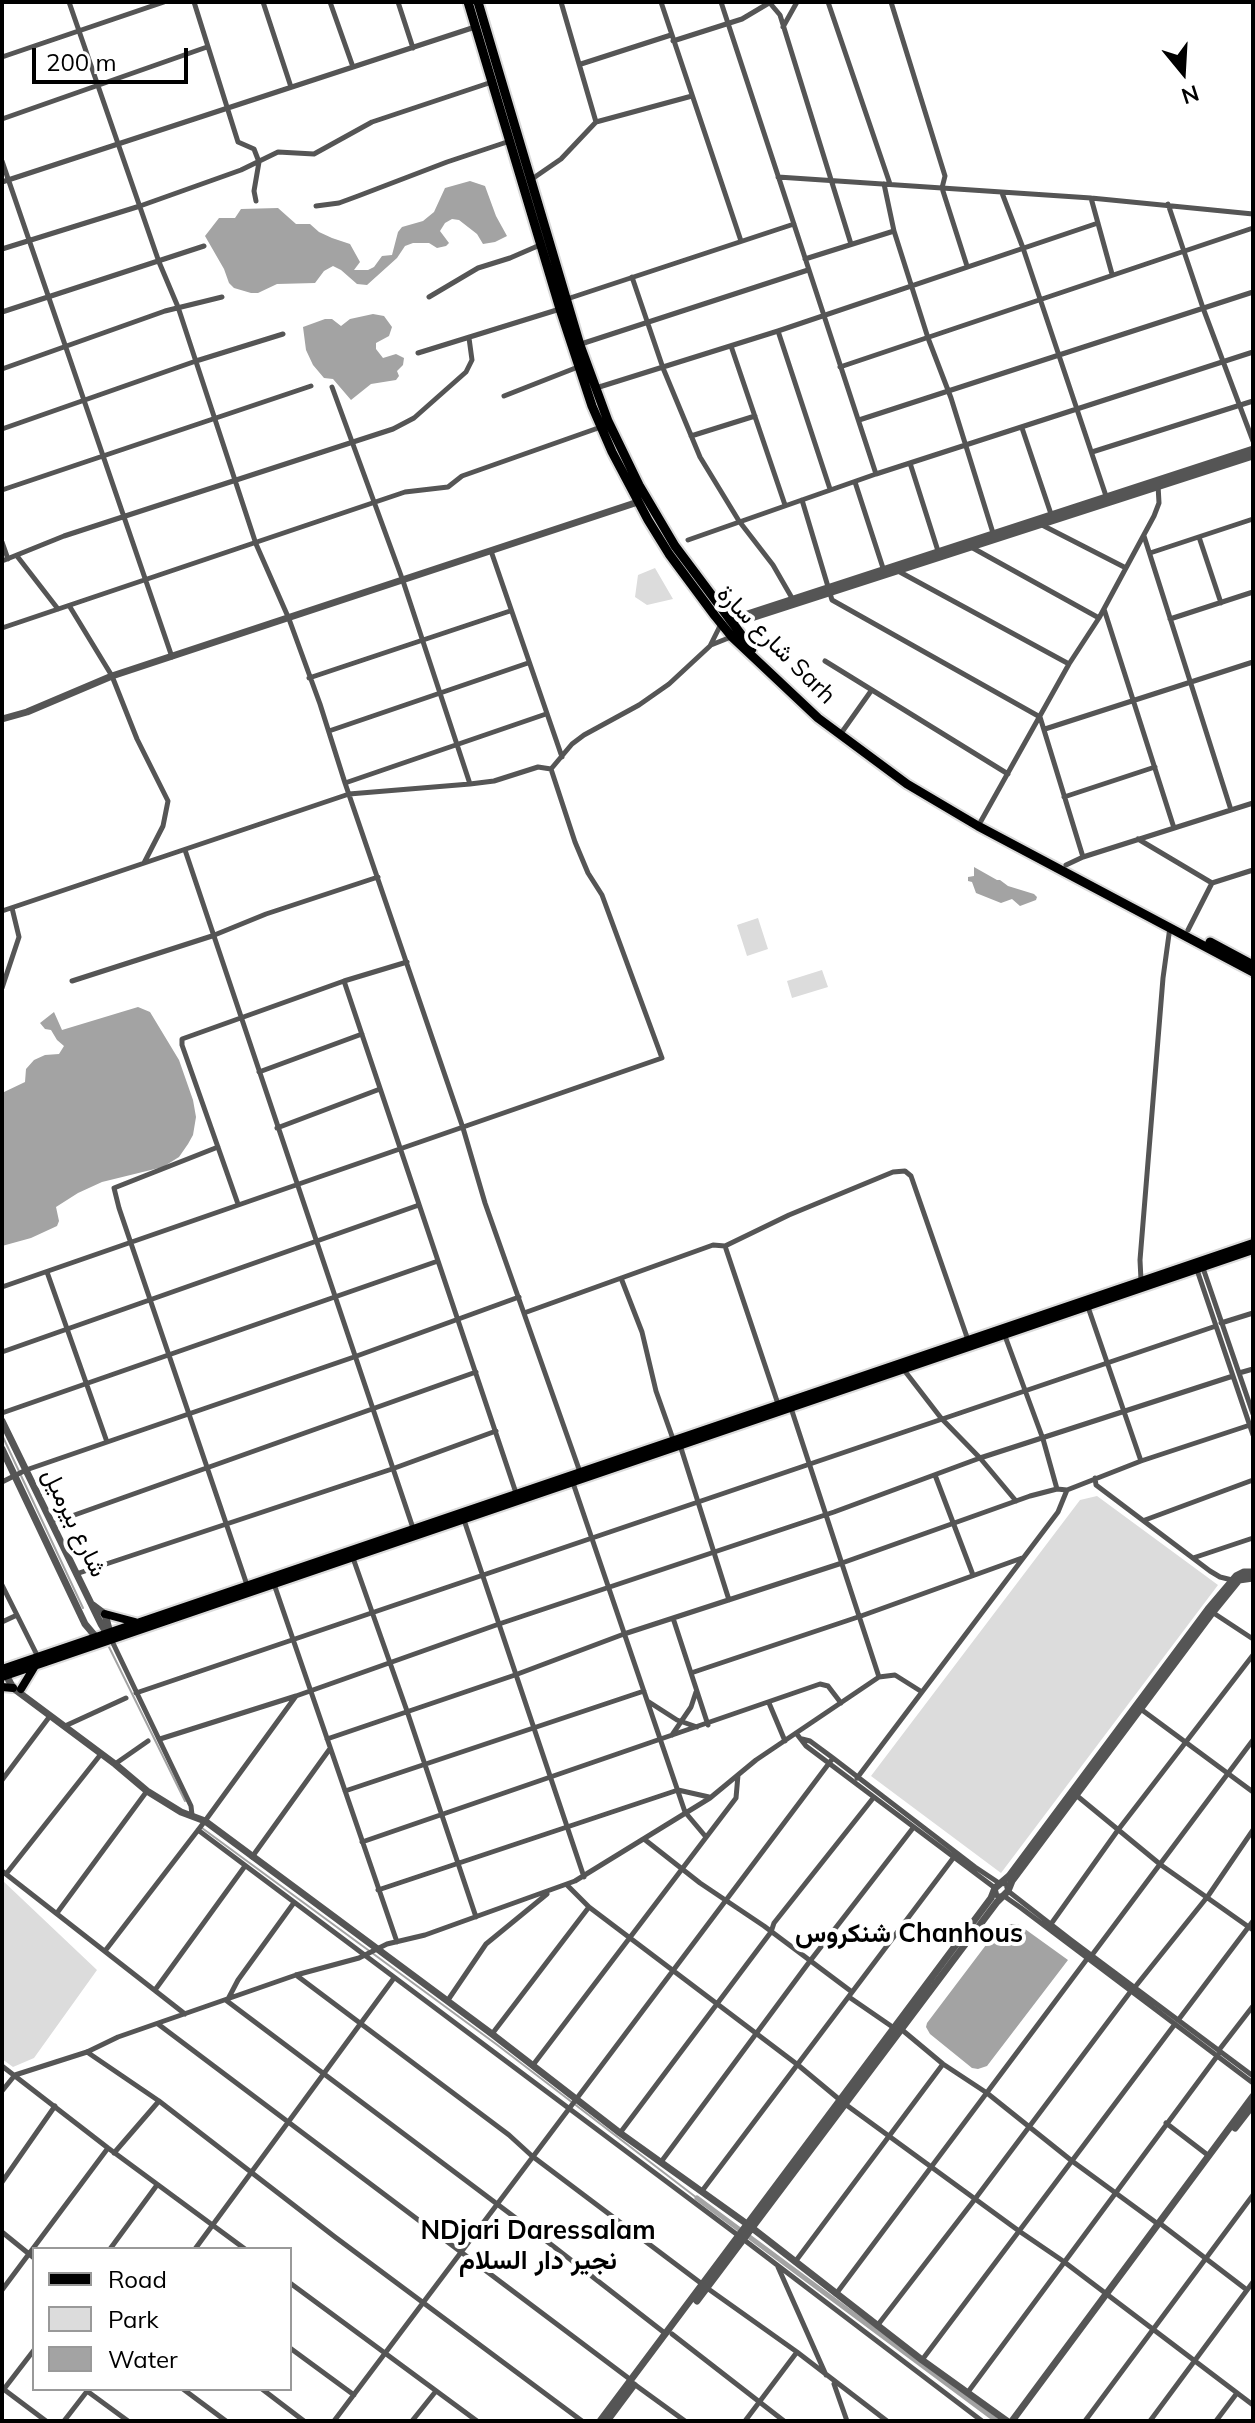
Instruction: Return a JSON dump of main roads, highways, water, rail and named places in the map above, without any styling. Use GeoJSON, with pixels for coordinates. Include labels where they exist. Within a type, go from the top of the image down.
{"type":"FeatureCollection","features":[{"type":"Feature","properties":{"kind":"highway","name":"شارع سارة Sarh"},"geometry":{"type":"LineString","coordinates":[[468,2],[578,366],[601,427],[638,502],[669,554],[752,650],[796,695],[911,782],[1253,965]]}},
{"type":"Feature","properties":{"kind":"highway","name":"شارع سارة Sarh"},"geometry":{"type":"LineString","coordinates":[[478,2],[595,389],[623,454],[657,516],[728,623],[732,637],[818,718],[907,784],[978,826],[1253,972]]}},
{"type":"Feature","properties":{"kind":"main road"},"geometry":{"type":"LineString","coordinates":[[677,1443],[779,1405],[790,1405],[904,1370],[1087,1306],[1253,1243]]}},
{"type":"Feature","properties":{"kind":"main road"},"geometry":{"type":"LineString","coordinates":[[7,1671],[273,1581],[516,1493],[790,1405],[1141,1280],[1253,1250]]}},
{"type":"Feature","properties":{"kind":"main road"},"geometry":{"type":"LineString","coordinates":[[2,1687],[19,1690],[36,1661],[93,1634],[110,1635],[247,1586],[353,1558],[574,1476]]}},
{"type":"Feature","properties":{"kind":"main road"},"geometry":{"type":"LineString","coordinates":[[105,1614],[140,1622]]}},
{"type":"Feature","properties":{"kind":"water"},"geometry":{"type":"Polygon","coordinates":[[[470,181],[485,186],[507,236],[483,244],[477,234],[459,220],[452,219],[440,231],[449,243],[446,246],[437,248],[429,243],[413,243],[405,246],[397,258],[367,285],[357,284],[333,266],[324,271],[315,283],[277,284],[258,293],[234,288],[205,236],[219,218],[235,218],[241,209],[278,208],[296,224],[310,224],[319,232],[350,244],[360,262],[354,270],[368,270],[382,256],[392,255],[402,227],[423,221],[434,212],[445,188],[470,181]]]}},
{"type":"Feature","properties":{"kind":"water"},"geometry":{"type":"Polygon","coordinates":[[[373,314],[384,316],[392,327],[389,336],[376,343],[376,349],[383,358],[396,354],[404,358],[403,365],[397,371],[399,376],[396,380],[371,384],[351,400],[333,379],[324,378],[313,365],[306,350],[303,327],[325,319],[332,319],[341,326],[350,319],[373,314]]]}},
{"type":"Feature","properties":{"kind":"water"},"geometry":{"type":"Polygon","coordinates":[[[974,867],[1008,886],[1034,894],[1036,900],[1020,906],[1012,899],[1001,903],[976,893],[972,882],[968,881],[968,877],[974,876],[974,867]]]}},
{"type":"Feature","properties":{"kind":"water"},"geometry":{"type":"Polygon","coordinates":[[[138,1007],[150,1012],[179,1060],[196,1117],[188,1144],[179,1157],[163,1167],[102,1182],[78,1193],[56,1207],[57,1226],[2,1246],[2,1093],[25,1082],[26,1069],[34,1060],[59,1054],[64,1046],[51,1030],[40,1023],[54,1012],[62,1030],[138,1007]]]}},
{"type":"Feature","properties":{"kind":"water"},"geometry":{"type":"Polygon","coordinates":[[[1008,1924],[1018,1924],[1068,1960],[987,2066],[972,2068],[930,2034],[927,2023],[995,1933],[1008,1924]]]}},
{"type":"Feature","properties":{"kind":"waterway"},"geometry":{"type":"LineString","coordinates":[[2,1435],[83,1608]]}},
{"type":"Feature","properties":{"kind":"waterway"},"geometry":{"type":"LineString","coordinates":[[108,1645],[185,1801]]}},
{"type":"Feature","properties":{"kind":"waterway"},"geometry":{"type":"LineString","coordinates":[[202,1828],[496,2044],[697,2198]]}},
{"type":"Feature","properties":{"kind":"waterway"},"geometry":{"type":"LineString","coordinates":[[697,2198],[997,2421]]}},
{"type":"Feature","properties":{"kind":"district","name":"شنكروس Chanhous"},"geometry":{"type":"Point","coordinates":[909,1934]}},
{"type":"Feature","properties":{"kind":"district","name":"NDjari Daressalam نجير دار السلام"},"geometry":{"type":"Point","coordinates":[538,2246]}}]}
